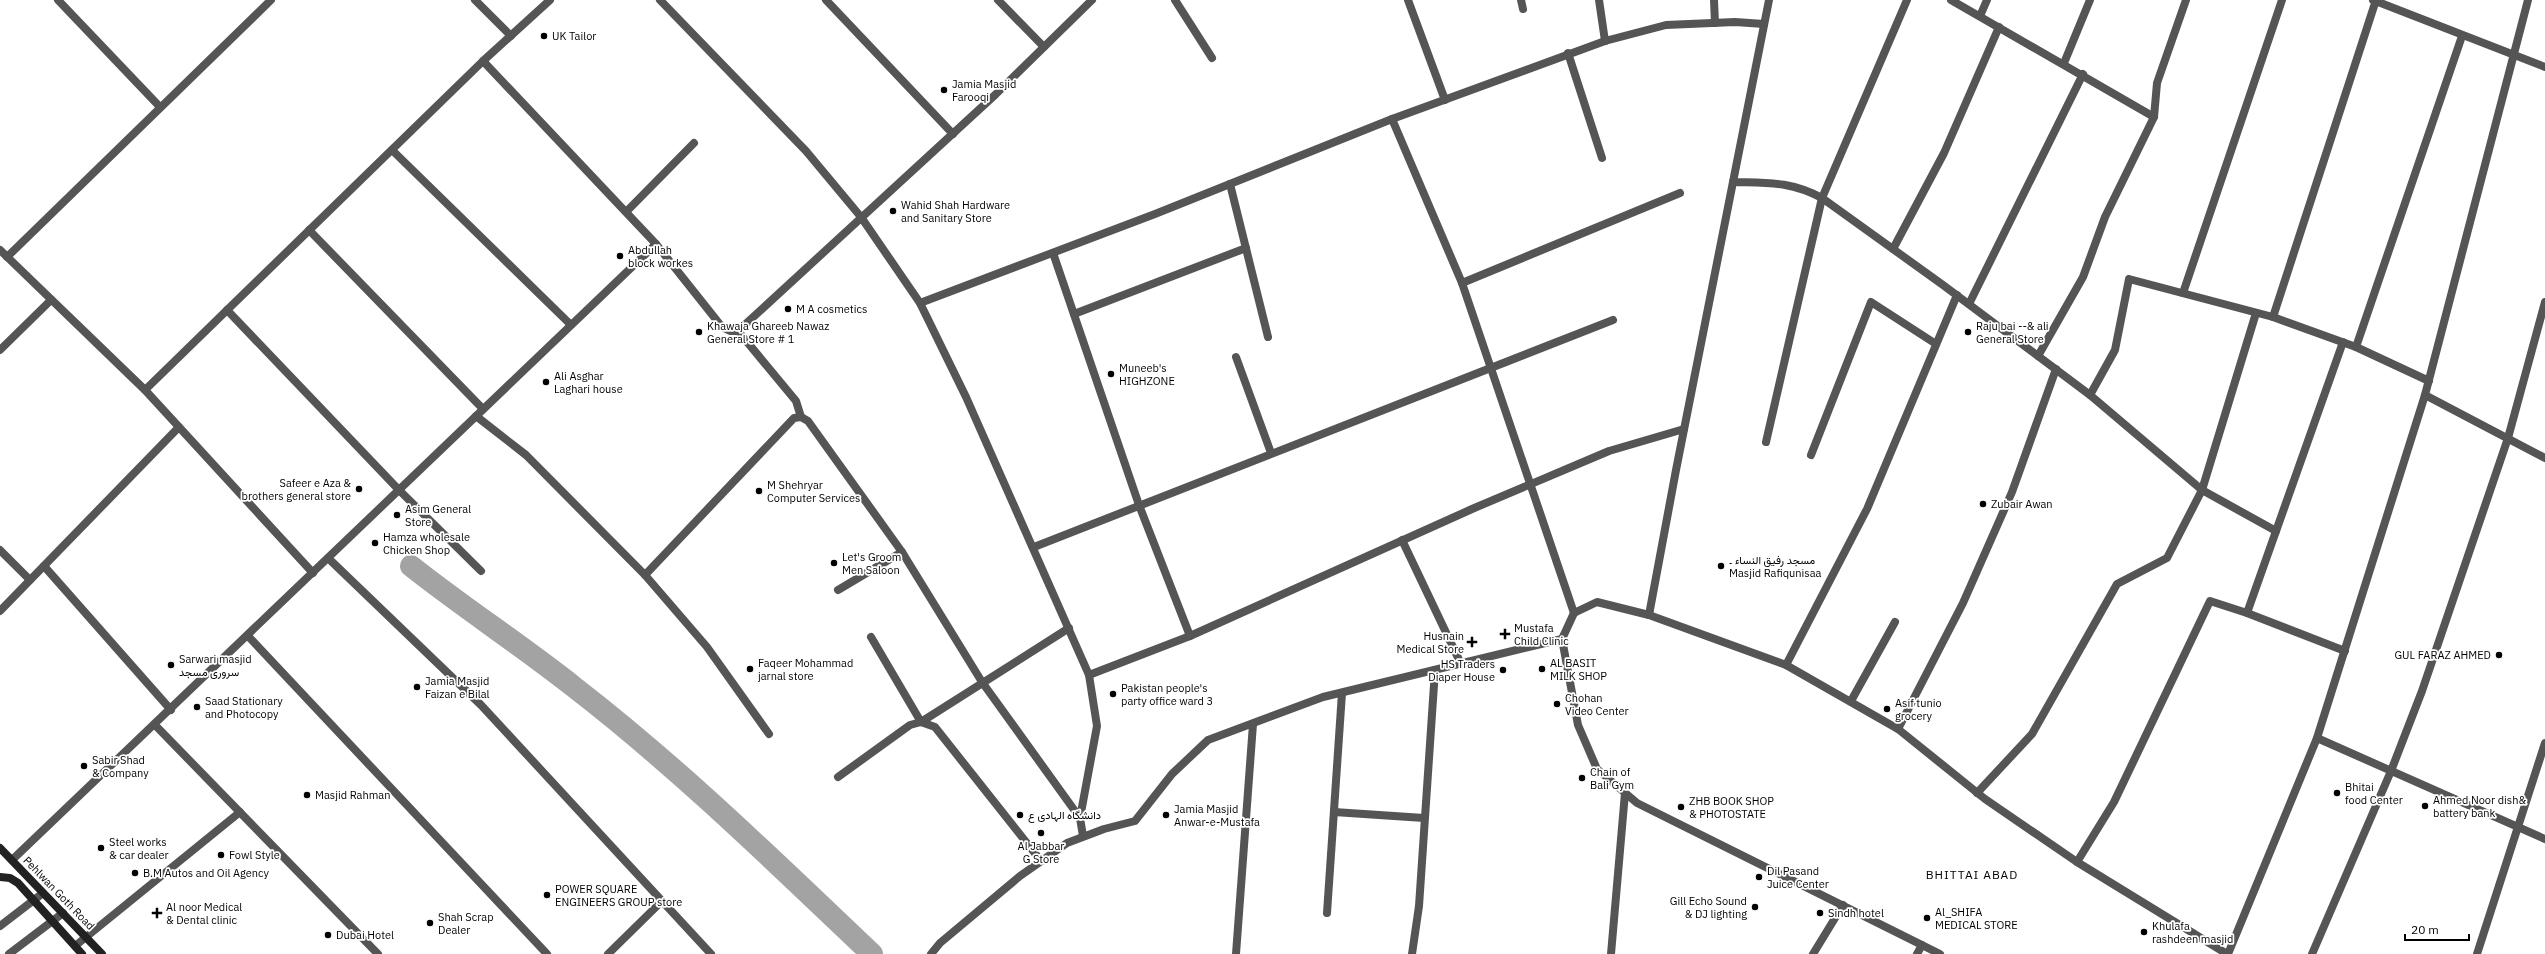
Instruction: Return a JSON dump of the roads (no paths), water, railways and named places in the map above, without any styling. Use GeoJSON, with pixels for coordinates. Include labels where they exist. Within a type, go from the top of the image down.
{"type":"FeatureCollection","features":[{"type":"Feature","properties":{"kind":"main road","name":"Pehlwan Goth Road"},"geometry":{"type":"LineString","coordinates":[[0,848],[102,954]]}},
{"type":"Feature","properties":{"kind":"main road","name":"Pehlwan Goth Road"},"geometry":{"type":"LineString","coordinates":[[0,877],[10,878],[18,883],[82,954]]}},
{"type":"Feature","properties":{"kind":"street"},"geometry":{"type":"LineString","coordinates":[[58,0],[160,107]]}},
{"type":"Feature","properties":{"kind":"street"},"geometry":{"type":"LineString","coordinates":[[7,257],[272,0]]}},
{"type":"Feature","properties":{"kind":"street"},"geometry":{"type":"LineString","coordinates":[[475,0],[511,36]]}},
{"type":"Feature","properties":{"kind":"street"},"geometry":{"type":"LineString","coordinates":[[145,390],[483,61],[550,0]]}},
{"type":"Feature","properties":{"kind":"street"},"geometry":{"type":"LineString","coordinates":[[660,0],[806,151],[861,217],[920,303],[966,397],[1090,675],[1097,726],[1080,818],[1083,836]]}},
{"type":"Feature","properties":{"kind":"street"},"geometry":{"type":"LineString","coordinates":[[826,0],[953,134]]}},
{"type":"Feature","properties":{"kind":"street"},"geometry":{"type":"LineString","coordinates":[[998,0],[1044,47]]}},
{"type":"Feature","properties":{"kind":"street"},"geometry":{"type":"LineString","coordinates":[[483,61],[656,244],[722,327],[730,331],[738,331],[953,134],[1092,0]]}},
{"type":"Feature","properties":{"kind":"street"},"geometry":{"type":"LineString","coordinates":[[1175,0],[1212,58]]}},
{"type":"Feature","properties":{"kind":"street"},"geometry":{"type":"LineString","coordinates":[[1408,0],[1445,100]]}},
{"type":"Feature","properties":{"kind":"street"},"geometry":{"type":"LineString","coordinates":[[1521,0],[1523,9]]}},
{"type":"Feature","properties":{"kind":"street"},"geometry":{"type":"LineString","coordinates":[[1599,0],[1605,41]]}},
{"type":"Feature","properties":{"kind":"street"},"geometry":{"type":"LineString","coordinates":[[1714,0],[1715,23]]}},
{"type":"Feature","properties":{"kind":"street"},"geometry":{"type":"LineString","coordinates":[[1649,615],[1684,428],[1769,0]]}},
{"type":"Feature","properties":{"kind":"street"},"geometry":{"type":"LineString","coordinates":[[1766,442],[1822,198],[1907,0]]}},
{"type":"Feature","properties":{"kind":"street"},"geometry":{"type":"LineString","coordinates":[[1951,0],[2064,63],[2154,117]]}},
{"type":"Feature","properties":{"kind":"street"},"geometry":{"type":"LineString","coordinates":[[1980,16],[1987,0]]}},
{"type":"Feature","properties":{"kind":"street"},"geometry":{"type":"LineString","coordinates":[[2064,63],[2090,0]]}},
{"type":"Feature","properties":{"kind":"street"},"geometry":{"type":"LineString","coordinates":[[2038,356],[2082,277],[2105,217],[2154,117],[2157,83],[2186,0]]}},
{"type":"Feature","properties":{"kind":"street"},"geometry":{"type":"LineString","coordinates":[[2183,293],[2282,0]]}},
{"type":"Feature","properties":{"kind":"street"},"geometry":{"type":"LineString","coordinates":[[2273,317],[2375,0],[2462,36],[2545,67]]}},
{"type":"Feature","properties":{"kind":"street"},"geometry":{"type":"LineString","coordinates":[[1940,954],[1637,803],[1597,770],[1578,725],[1562,639],[1574,613],[1597,602],[1649,615],[1786,665],[1898,729],[1977,793],[2077,862],[2228,954],[2317,738],[2426,395],[2528,0]]}},
{"type":"Feature","properties":{"kind":"street"},"geometry":{"type":"LineString","coordinates":[[920,303],[1053,253],[1392,120],[1568,53],[1605,41],[1666,25],[1715,23],[1764,24]]}},
{"type":"Feature","properties":{"kind":"street"},"geometry":{"type":"LineString","coordinates":[[1893,249],[1944,153],[1999,27]]}},
{"type":"Feature","properties":{"kind":"street"},"geometry":{"type":"LineString","coordinates":[[2356,347],[2462,36]]}},
{"type":"Feature","properties":{"kind":"street"},"geometry":{"type":"LineString","coordinates":[[1568,53],[1602,158]]}},
{"type":"Feature","properties":{"kind":"street"},"geometry":{"type":"LineString","coordinates":[[1969,304],[2083,74]]}},
{"type":"Feature","properties":{"kind":"street"},"geometry":{"type":"LineString","coordinates":[[1392,120],[1462,282],[1574,613]]}},
{"type":"Feature","properties":{"kind":"street"},"geometry":{"type":"LineString","coordinates":[[626,212],[694,143]]}},
{"type":"Feature","properties":{"kind":"street"},"geometry":{"type":"LineString","coordinates":[[392,150],[571,325]]}},
{"type":"Feature","properties":{"kind":"street"},"geometry":{"type":"LineString","coordinates":[[1733,182],[1773,183],[1802,188],[1822,198],[1957,295],[2090,395],[2202,490],[2276,531]]}},
{"type":"Feature","properties":{"kind":"street"},"geometry":{"type":"LineString","coordinates":[[1230,184],[1268,337]]}},
{"type":"Feature","properties":{"kind":"street"},"geometry":{"type":"LineString","coordinates":[[1462,282],[1680,193]]}},
{"type":"Feature","properties":{"kind":"street"},"geometry":{"type":"LineString","coordinates":[[309,230],[484,409]]}},
{"type":"Feature","properties":{"kind":"street"},"geometry":{"type":"LineString","coordinates":[[12,860],[171,710],[656,244]]}},
{"type":"Feature","properties":{"kind":"street"},"geometry":{"type":"LineString","coordinates":[[1074,314],[1246,248]]}},
{"type":"Feature","properties":{"kind":"street"},"geometry":{"type":"LineString","coordinates":[[0,250],[145,390],[313,573]]}},
{"type":"Feature","properties":{"kind":"street"},"geometry":{"type":"LineString","coordinates":[[1053,253],[1139,505],[1190,636]]}},
{"type":"Feature","properties":{"kind":"street"},"geometry":{"type":"LineString","coordinates":[[2090,395],[2115,350],[2129,279],[2273,317],[2356,347],[2429,381]]}},
{"type":"Feature","properties":{"kind":"street"},"geometry":{"type":"LineString","coordinates":[[1786,665],[1867,509],[1957,295]]}},
{"type":"Feature","properties":{"kind":"street"},"geometry":{"type":"LineString","coordinates":[[0,350],[51,300]]}},
{"type":"Feature","properties":{"kind":"street"},"geometry":{"type":"LineString","coordinates":[[1811,454],[1871,302],[1936,344]]}},
{"type":"Feature","properties":{"kind":"street"},"geometry":{"type":"LineString","coordinates":[[2312,954],[2391,771],[2422,691],[2508,438],[2545,302]]}},
{"type":"Feature","properties":{"kind":"street"},"geometry":{"type":"LineString","coordinates":[[227,310],[399,490],[481,572]]}},
{"type":"Feature","properties":{"kind":"street"},"geometry":{"type":"LineString","coordinates":[[1977,793],[2032,734],[2117,584],[2167,558],[2202,490],[2256,313]]}},
{"type":"Feature","properties":{"kind":"street"},"geometry":{"type":"LineString","coordinates":[[1034,547],[1613,320]]}},
{"type":"Feature","properties":{"kind":"street"},"geometry":{"type":"LineString","coordinates":[[738,331],[796,401],[801,417]]}},
{"type":"Feature","properties":{"kind":"street"},"geometry":{"type":"LineString","coordinates":[[2247,613],[2343,342]]}},
{"type":"Feature","properties":{"kind":"street"},"geometry":{"type":"LineString","coordinates":[[1236,357],[1271,453]]}},
{"type":"Feature","properties":{"kind":"street"},"geometry":{"type":"LineString","coordinates":[[1898,729],[1963,603],[1991,541],[2012,492],[2056,370]]}},
{"type":"Feature","properties":{"kind":"street"},"geometry":{"type":"LineString","coordinates":[[2426,395],[2545,458]]}},
{"type":"Feature","properties":{"kind":"street"},"geometry":{"type":"LineString","coordinates":[[476,416],[526,455],[645,575],[707,647],[769,734]]}},
{"type":"Feature","properties":{"kind":"street"},"geometry":{"type":"LineString","coordinates":[[645,575],[794,418],[801,417],[808,421],[902,552],[982,682],[1080,818]]}},
{"type":"Feature","properties":{"kind":"street"},"geometry":{"type":"LineString","coordinates":[[0,611],[179,427]]}},
{"type":"Feature","properties":{"kind":"street"},"geometry":{"type":"LineString","coordinates":[[1090,675],[1190,636],[1402,540],[1609,451],[1684,428]]}},
{"type":"Feature","properties":{"kind":"street"},"geometry":{"type":"LineString","coordinates":[[1402,540],[1461,664]]}},
{"type":"Feature","properties":{"kind":"street"},"geometry":{"type":"LineString","coordinates":[[0,550],[30,580]]}},
{"type":"Feature","properties":{"kind":"street"},"geometry":{"type":"LineString","coordinates":[[838,590],[902,552]]}},
{"type":"Feature","properties":{"kind":"street"},"geometry":{"type":"LineString","coordinates":[[328,558],[481,705],[711,954]]}},
{"type":"Feature","properties":{"kind":"street"},"geometry":{"type":"LineString","coordinates":[[44,566],[171,710]]}},
{"type":"Feature","properties":{"kind":"street"},"geometry":{"type":"LineString","coordinates":[[2077,862],[2114,802],[2210,602],[2247,613],[2345,651]]}},
{"type":"Feature","properties":{"kind":"street"},"geometry":{"type":"LineString","coordinates":[[1850,701],[1895,622]]}},
{"type":"Feature","properties":{"kind":"street"},"geometry":{"type":"LineString","coordinates":[[838,777],[910,725],[921,722],[1069,628]]}},
{"type":"Feature","properties":{"kind":"street"},"geometry":{"type":"LineString","coordinates":[[248,636],[547,954]]}},
{"type":"Feature","properties":{"kind":"street"},"geometry":{"type":"LineString","coordinates":[[871,637],[921,722],[935,727],[1041,861]]}},
{"type":"Feature","properties":{"kind":"street"},"geometry":{"type":"LineString","coordinates":[[931,954],[946,938],[1020,876],[1067,843],[1083,836],[1134,821],[1172,774],[1208,740],[1323,697],[1562,639]]}},
{"type":"Feature","properties":{"kind":"street"},"geometry":{"type":"LineString","coordinates":[[1412,954],[1419,906],[1435,670]]}},
{"type":"Feature","properties":{"kind":"street"},"geometry":{"type":"LineString","coordinates":[[1327,913],[1342,693]]}},
{"type":"Feature","properties":{"kind":"street"},"geometry":{"type":"LineString","coordinates":[[1236,954],[1253,724]]}},
{"type":"Feature","properties":{"kind":"street"},"geometry":{"type":"LineString","coordinates":[[155,725],[378,954]]}},
{"type":"Feature","properties":{"kind":"street"},"geometry":{"type":"LineString","coordinates":[[2317,738],[2545,839]]}},
{"type":"Feature","properties":{"kind":"street"},"geometry":{"type":"LineString","coordinates":[[2477,954],[2519,828],[2545,743]]}},
{"type":"Feature","properties":{"kind":"street"},"geometry":{"type":"LineString","coordinates":[[1611,954],[1625,793]]}},
{"type":"Feature","properties":{"kind":"street"},"geometry":{"type":"LineString","coordinates":[[75,946],[87,938],[240,812]]}},
{"type":"Feature","properties":{"kind":"street"},"geometry":{"type":"LineString","coordinates":[[1334,812],[1424,818]]}},
{"type":"Feature","properties":{"kind":"street"},"geometry":{"type":"LineString","coordinates":[[0,926],[43,893]]}},
{"type":"Feature","properties":{"kind":"street"},"geometry":{"type":"LineString","coordinates":[[608,954],[662,901]]}},
{"type":"Feature","properties":{"kind":"street"},"geometry":{"type":"LineString","coordinates":[[1813,954],[1843,905]]}},
{"type":"Feature","properties":{"kind":"street"},"geometry":{"type":"LineString","coordinates":[[9,954],[63,913]]}},
{"type":"Feature","properties":{"kind":"street"},"geometry":{"type":"LineString","coordinates":[[1916,954],[1922,945]]}},
{"type":"Feature","properties":{"kind":"waterway"},"geometry":{"type":"LineString","coordinates":[[411,566],[451,597],[554,671],[613,718],[726,816],[872,954]]}},
{"type":"Feature","properties":{"kind":"place","name":"UK Tailor"},"geometry":{"type":"Point","coordinates":[544,36]}},
{"type":"Feature","properties":{"kind":"place","name":"Jamia Masjid Farooqi"},"geometry":{"type":"Point","coordinates":[944,90]}},
{"type":"Feature","properties":{"kind":"place","name":"Wahid Shah Hardware and Sanitary Store"},"geometry":{"type":"Point","coordinates":[893,211]}},
{"type":"Feature","properties":{"kind":"place","name":"Abdullah block workes"},"geometry":{"type":"Point","coordinates":[620,256]}},
{"type":"Feature","properties":{"kind":"place","name":"M A cosmetics"},"geometry":{"type":"Point","coordinates":[788,309]}},
{"type":"Feature","properties":{"kind":"place","name":"Khawaja Ghareeb Nawaz General Store # 1"},"geometry":{"type":"Point","coordinates":[699,332]}},
{"type":"Feature","properties":{"kind":"place","name":"Raju bai --& ali General Store"},"geometry":{"type":"Point","coordinates":[1968,332]}},
{"type":"Feature","properties":{"kind":"place","name":"Muneeb's HIGHZONE"},"geometry":{"type":"Point","coordinates":[1111,374]}},
{"type":"Feature","properties":{"kind":"place","name":"Ali Asghar Laghari house"},"geometry":{"type":"Point","coordinates":[546,382]}},
{"type":"Feature","properties":{"kind":"place","name":"Safeer e Aza & brothers general store"},"geometry":{"type":"Point","coordinates":[359,489]}},
{"type":"Feature","properties":{"kind":"place","name":"M Shehryar Computer Services"},"geometry":{"type":"Point","coordinates":[759,491]}},
{"type":"Feature","properties":{"kind":"place","name":"Zubair Awan"},"geometry":{"type":"Point","coordinates":[1983,504]}},
{"type":"Feature","properties":{"kind":"place","name":"Asim General Store"},"geometry":{"type":"Point","coordinates":[397,515]}},
{"type":"Feature","properties":{"kind":"place","name":"Hamza wholesale Chicken Shop"},"geometry":{"type":"Point","coordinates":[375,543]}},
{"type":"Feature","properties":{"kind":"place","name":"Let's Groom Men Saloon"},"geometry":{"type":"Point","coordinates":[834,563]}},
{"type":"Feature","properties":{"kind":"place","name":"مسجد رفیق النساء ۔ Masjid Rafiqunisaa"},"geometry":{"type":"Point","coordinates":[1721,566]}},
{"type":"Feature","properties":{"kind":"place","name":"Mustafa Child Clinic"},"geometry":{"type":"Point","coordinates":[1505,634]}},
{"type":"Feature","properties":{"kind":"place","name":"Husnain Medical Store"},"geometry":{"type":"Point","coordinates":[1472,642]}},
{"type":"Feature","properties":{"kind":"place","name":"GUL FARAZ AHMED"},"geometry":{"type":"Point","coordinates":[2499,655]}},
{"type":"Feature","properties":{"kind":"place","name":"Sarwari masjid سروری مسجد"},"geometry":{"type":"Point","coordinates":[171,665]}},
{"type":"Feature","properties":{"kind":"place","name":"Faqeer Mohammad jarnal store"},"geometry":{"type":"Point","coordinates":[750,669]}},
{"type":"Feature","properties":{"kind":"place","name":"AL BASIT MILK SHOP"},"geometry":{"type":"Point","coordinates":[1542,669]}},
{"type":"Feature","properties":{"kind":"place","name":"HS Traders Diaper House"},"geometry":{"type":"Point","coordinates":[1503,670]}},
{"type":"Feature","properties":{"kind":"place","name":"Jamia Masjid Faizan e Bilal"},"geometry":{"type":"Point","coordinates":[417,687]}},
{"type":"Feature","properties":{"kind":"place","name":"Pakistan people's party office ward 3"},"geometry":{"type":"Point","coordinates":[1113,694]}},
{"type":"Feature","properties":{"kind":"place","name":"Chohan Video Center"},"geometry":{"type":"Point","coordinates":[1557,704]}},
{"type":"Feature","properties":{"kind":"place","name":"Saad Stationary and Photocopy"},"geometry":{"type":"Point","coordinates":[197,707]}},
{"type":"Feature","properties":{"kind":"place","name":"Asif tunio grocery"},"geometry":{"type":"Point","coordinates":[1887,709]}},
{"type":"Feature","properties":{"kind":"place","name":"Sabir Shad & Company"},"geometry":{"type":"Point","coordinates":[84,766]}},
{"type":"Feature","properties":{"kind":"place","name":"Chain of Bali Gym"},"geometry":{"type":"Point","coordinates":[1582,778]}},
{"type":"Feature","properties":{"kind":"place","name":"Bhitai food Center"},"geometry":{"type":"Point","coordinates":[2337,793]}},
{"type":"Feature","properties":{"kind":"place","name":"Masjid Rahman"},"geometry":{"type":"Point","coordinates":[307,795]}},
{"type":"Feature","properties":{"kind":"place","name":"Ahmed Noor dish& battery bank"},"geometry":{"type":"Point","coordinates":[2425,806]}},
{"type":"Feature","properties":{"kind":"place","name":"ZHB BOOK SHOP & PHOTOSTATE"},"geometry":{"type":"Point","coordinates":[1681,807]}},
{"type":"Feature","properties":{"kind":"place","name":"دانشگاہ الہادی ع"},"geometry":{"type":"Point","coordinates":[1020,815]}},
{"type":"Feature","properties":{"kind":"place","name":"Jamia Masjid Anwar-e-Mustafa"},"geometry":{"type":"Point","coordinates":[1166,815]}},
{"type":"Feature","properties":{"kind":"place","name":"Al Jabbar G Store"},"geometry":{"type":"Point","coordinates":[1041,833]}},
{"type":"Feature","properties":{"kind":"place","name":"Steel works & car dealer"},"geometry":{"type":"Point","coordinates":[101,848]}},
{"type":"Feature","properties":{"kind":"place","name":"Fowl Style"},"geometry":{"type":"Point","coordinates":[221,855]}},
{"type":"Feature","properties":{"kind":"place","name":"B.M Autos and Oil Agency"},"geometry":{"type":"Point","coordinates":[135,873]}},
{"type":"Feature","properties":{"kind":"place","name":"Dil Pasand Juice Center"},"geometry":{"type":"Point","coordinates":[1759,877]}},
{"type":"Feature","properties":{"kind":"place","name":"POWER SQUARE ENGINEERS GROUP store"},"geometry":{"type":"Point","coordinates":[547,895]}},
{"type":"Feature","properties":{"kind":"place","name":"Gill Echo Sound & DJ lighting"},"geometry":{"type":"Point","coordinates":[1755,907]}},
{"type":"Feature","properties":{"kind":"place","name":"Al noor Medical & Dental clinic"},"geometry":{"type":"Point","coordinates":[157,913]}},
{"type":"Feature","properties":{"kind":"place","name":"Sindh hotel"},"geometry":{"type":"Point","coordinates":[1820,913]}},
{"type":"Feature","properties":{"kind":"place","name":"Al_SHIFA MEDICAL STORE"},"geometry":{"type":"Point","coordinates":[1927,918]}},
{"type":"Feature","properties":{"kind":"place","name":"Shah Scrap Dealer"},"geometry":{"type":"Point","coordinates":[430,923]}},
{"type":"Feature","properties":{"kind":"place","name":"Khulafa rashdeen masjid"},"geometry":{"type":"Point","coordinates":[2144,932]}},
{"type":"Feature","properties":{"kind":"place","name":"Dubai Hotel"},"geometry":{"type":"Point","coordinates":[328,935]}},
{"type":"Feature","properties":{"kind":"district","name":"BHITTAI ABAD"},"geometry":{"type":"Point","coordinates":[1972,875]}}]}
